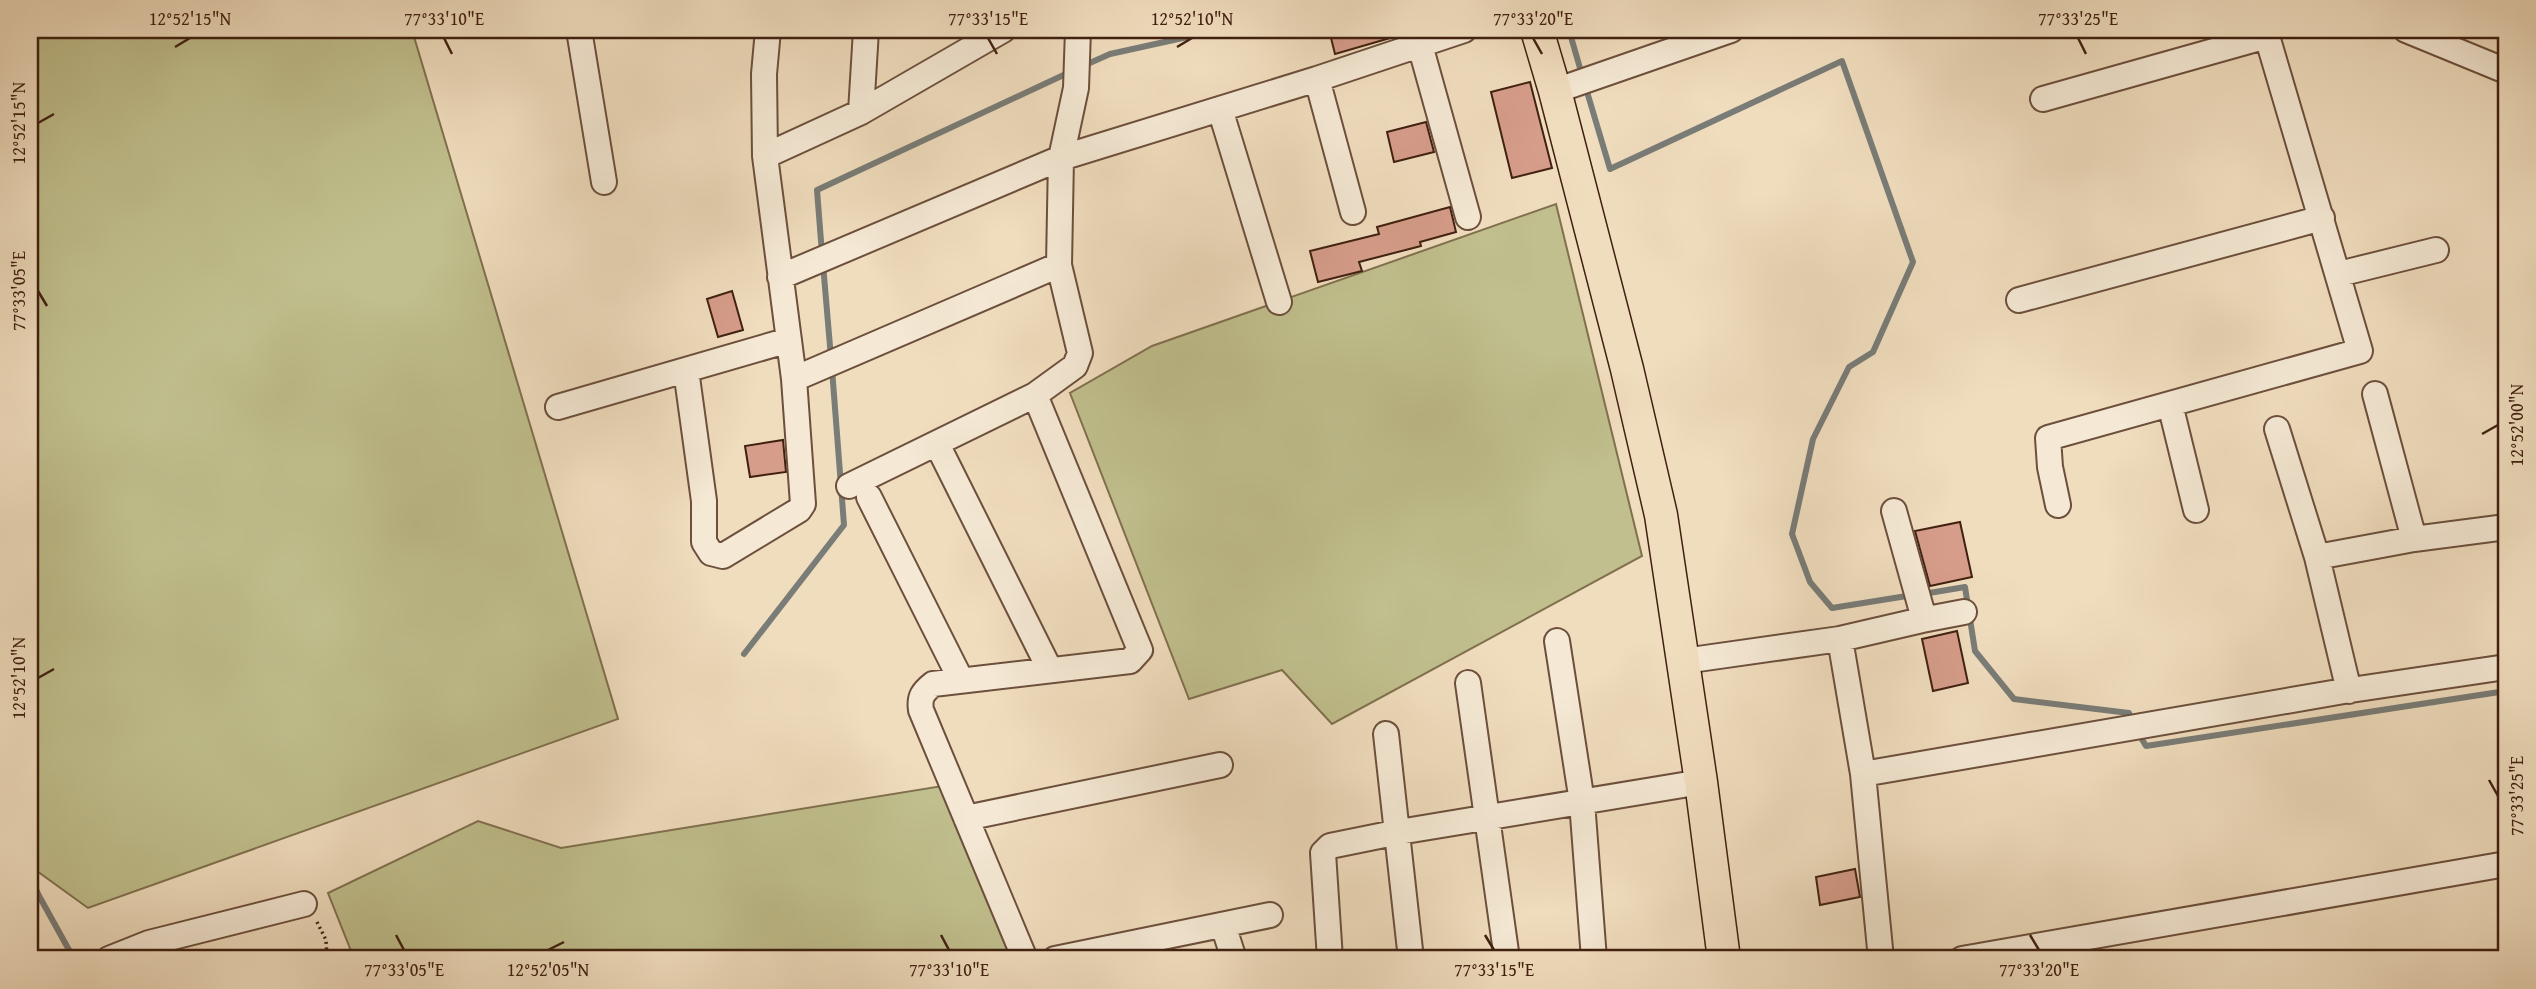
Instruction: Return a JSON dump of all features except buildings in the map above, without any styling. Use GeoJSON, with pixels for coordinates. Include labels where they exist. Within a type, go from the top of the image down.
{"type":"FeatureCollection","features":[{"type":"Feature","properties":{"kind":"main road"},"geometry":{"type":"LineString","coordinates":[[1537,30],[1627,369],[1661,515],[1684,661],[1724,959]]}},
{"type":"Feature","properties":{"kind":"street"},"geometry":{"type":"LineString","coordinates":[[579,30],[604,182]]}},
{"type":"Feature","properties":{"kind":"street"},"geometry":{"type":"LineString","coordinates":[[686,370],[704,501],[704,542],[711,553],[723,556],[802,508],[794,379],[765,156],[764,74],[768,30]]}},
{"type":"Feature","properties":{"kind":"street"},"geometry":{"type":"LineString","coordinates":[[861,112],[866,30]]}},
{"type":"Feature","properties":{"kind":"street"},"geometry":{"type":"LineString","coordinates":[[765,156],[861,112],[982,36],[1003,30]]}},
{"type":"Feature","properties":{"kind":"street"},"geometry":{"type":"LineString","coordinates":[[961,680],[859,491],[937,444],[1035,396],[1079,360],[1080,353],[1059,265],[1061,158],[1076,89],[1078,30]]}},
{"type":"Feature","properties":{"kind":"street"},"geometry":{"type":"LineString","coordinates":[[780,277],[1061,158],[1317,79],[1464,30]]}},
{"type":"Feature","properties":{"kind":"street"},"geometry":{"type":"LineString","coordinates":[[1555,91],[1731,30]]}},
{"type":"Feature","properties":{"kind":"street"},"geometry":{"type":"LineString","coordinates":[[2406,30],[2506,71]]}},
{"type":"Feature","properties":{"kind":"street"},"geometry":{"type":"LineString","coordinates":[[2043,99],[2266,33],[2360,351],[2048,438],[2050,467],[2058,505]]}},
{"type":"Feature","properties":{"kind":"street"},"geometry":{"type":"LineString","coordinates":[[1420,45],[1468,216]]}},
{"type":"Feature","properties":{"kind":"street"},"geometry":{"type":"LineString","coordinates":[[1317,79],[1353,212]]}},
{"type":"Feature","properties":{"kind":"street"},"geometry":{"type":"LineString","coordinates":[[1220,109],[1279,302]]}},
{"type":"Feature","properties":{"kind":"street"},"geometry":{"type":"LineString","coordinates":[[2019,300],[2322,218]]}},
{"type":"Feature","properties":{"kind":"street"},"geometry":{"type":"LineString","coordinates":[[2339,274],[2436,250]]}},
{"type":"Feature","properties":{"kind":"street"},"geometry":{"type":"LineString","coordinates":[[794,379],[1059,265]]}},
{"type":"Feature","properties":{"kind":"street"},"geometry":{"type":"LineString","coordinates":[[558,407],[789,340]]}},
{"type":"Feature","properties":{"kind":"street"},"geometry":{"type":"LineString","coordinates":[[2375,394],[2414,539]]}},
{"type":"Feature","properties":{"kind":"street"},"geometry":{"type":"LineString","coordinates":[[1025,959],[921,710],[920,701],[923,691],[933,684],[1130,661],[1140,650],[1035,396]]}},
{"type":"Feature","properties":{"kind":"street"},"geometry":{"type":"LineString","coordinates":[[2170,404],[2196,510]]}},
{"type":"Feature","properties":{"kind":"street"},"geometry":{"type":"LineString","coordinates":[[2277,429],[2317,557],[2349,691]]}},
{"type":"Feature","properties":{"kind":"street"},"geometry":{"type":"LineString","coordinates":[[937,444],[1050,670]]}},
{"type":"Feature","properties":{"kind":"street"},"geometry":{"type":"LineString","coordinates":[[1894,511],[1921,614]]}},
{"type":"Feature","properties":{"kind":"street"},"geometry":{"type":"LineString","coordinates":[[2317,557],[2414,539],[2506,527]]}},
{"type":"Feature","properties":{"kind":"street"},"geometry":{"type":"LineString","coordinates":[[1684,661],[1840,639],[1921,614],[1965,612]]}},
{"type":"Feature","properties":{"kind":"street"},"geometry":{"type":"LineString","coordinates":[[1840,639],[1863,774],[1881,959]]}},
{"type":"Feature","properties":{"kind":"street"},"geometry":{"type":"LineString","coordinates":[[1557,641],[1582,802],[1594,959]]}},
{"type":"Feature","properties":{"kind":"street"},"geometry":{"type":"LineString","coordinates":[[1863,774],[2506,667]]}},
{"type":"Feature","properties":{"kind":"street"},"geometry":{"type":"LineString","coordinates":[[1468,683],[1507,959]]}},
{"type":"Feature","properties":{"kind":"street"},"geometry":{"type":"LineString","coordinates":[[1386,734],[1411,959]]}},
{"type":"Feature","properties":{"kind":"street"},"geometry":{"type":"LineString","coordinates":[[966,818],[1220,765]]}},
{"type":"Feature","properties":{"kind":"street"},"geometry":{"type":"LineString","coordinates":[[1330,959],[1322,853],[1331,846],[1399,832],[1701,782]]}},
{"type":"Feature","properties":{"kind":"street"},"geometry":{"type":"LineString","coordinates":[[1962,959],[1994,956],[2506,864]]}},
{"type":"Feature","properties":{"kind":"street"},"geometry":{"type":"LineString","coordinates":[[122,957],[149,943],[304,904]]}},
{"type":"Feature","properties":{"kind":"street"},"geometry":{"type":"LineString","coordinates":[[1055,959],[1131,952],[1223,925],[1270,915]]}},
{"type":"Feature","properties":{"kind":"street"},"geometry":{"type":"LineString","coordinates":[[1223,925],[1234,959]]}},
{"type":"Feature","properties":{"kind":"path"},"geometry":{"type":"LineString","coordinates":[[304,904],[315,917],[326,940],[327,959]]}},
{"type":"Feature","properties":{"kind":"shaded area"},"geometry":{"type":"Polygon","coordinates":[[[30,30],[412,30],[618,719],[88,908],[30,866],[30,30]]]}},
{"type":"Feature","properties":{"kind":"shaded area"},"geometry":{"type":"Polygon","coordinates":[[[1556,204],[1642,556],[1332,724],[1282,670],[1189,699],[1070,393],[1152,346],[1556,204]]]}},
{"type":"Feature","properties":{"kind":"shaded area"},"geometry":{"type":"Polygon","coordinates":[[[942,786],[1014,959],[351,959],[351,951],[328,893],[478,821],[561,848],[942,786]]]}},
{"type":"Feature","properties":{"kind":"waterway"},"geometry":{"type":"LineString","coordinates":[[1083,66],[1110,54],[1219,30]]}},
{"type":"Feature","properties":{"kind":"waterway"},"geometry":{"type":"LineString","coordinates":[[1569,30],[1582,75]]}},
{"type":"Feature","properties":{"kind":"waterway"},"geometry":{"type":"LineString","coordinates":[[1585,85],[1610,169],[1842,61],[1913,262],[1873,352],[1849,367],[1813,439],[1792,534],[1810,582],[1832,608],[1913,595]]}},
{"type":"Feature","properties":{"kind":"waterway"},"geometry":{"type":"LineString","coordinates":[[822,254],[817,190],[1070,72]]}},
{"type":"Feature","properties":{"kind":"waterway"},"geometry":{"type":"LineString","coordinates":[[823,264],[831,358]]}},
{"type":"Feature","properties":{"kind":"waterway"},"geometry":{"type":"LineString","coordinates":[[744,654],[844,525],[832,369]]}},
{"type":"Feature","properties":{"kind":"waterway"},"geometry":{"type":"LineString","coordinates":[[1923,594],[1965,587],[1975,651],[2014,699],[2129,713],[2132,721]]}},
{"type":"Feature","properties":{"kind":"waterway"},"geometry":{"type":"LineString","coordinates":[[2137,731],[2146,746],[2506,691]]}},
{"type":"Feature","properties":{"kind":"waterway"},"geometry":{"type":"LineString","coordinates":[[30,873],[38,894],[74,959]]}}]}
